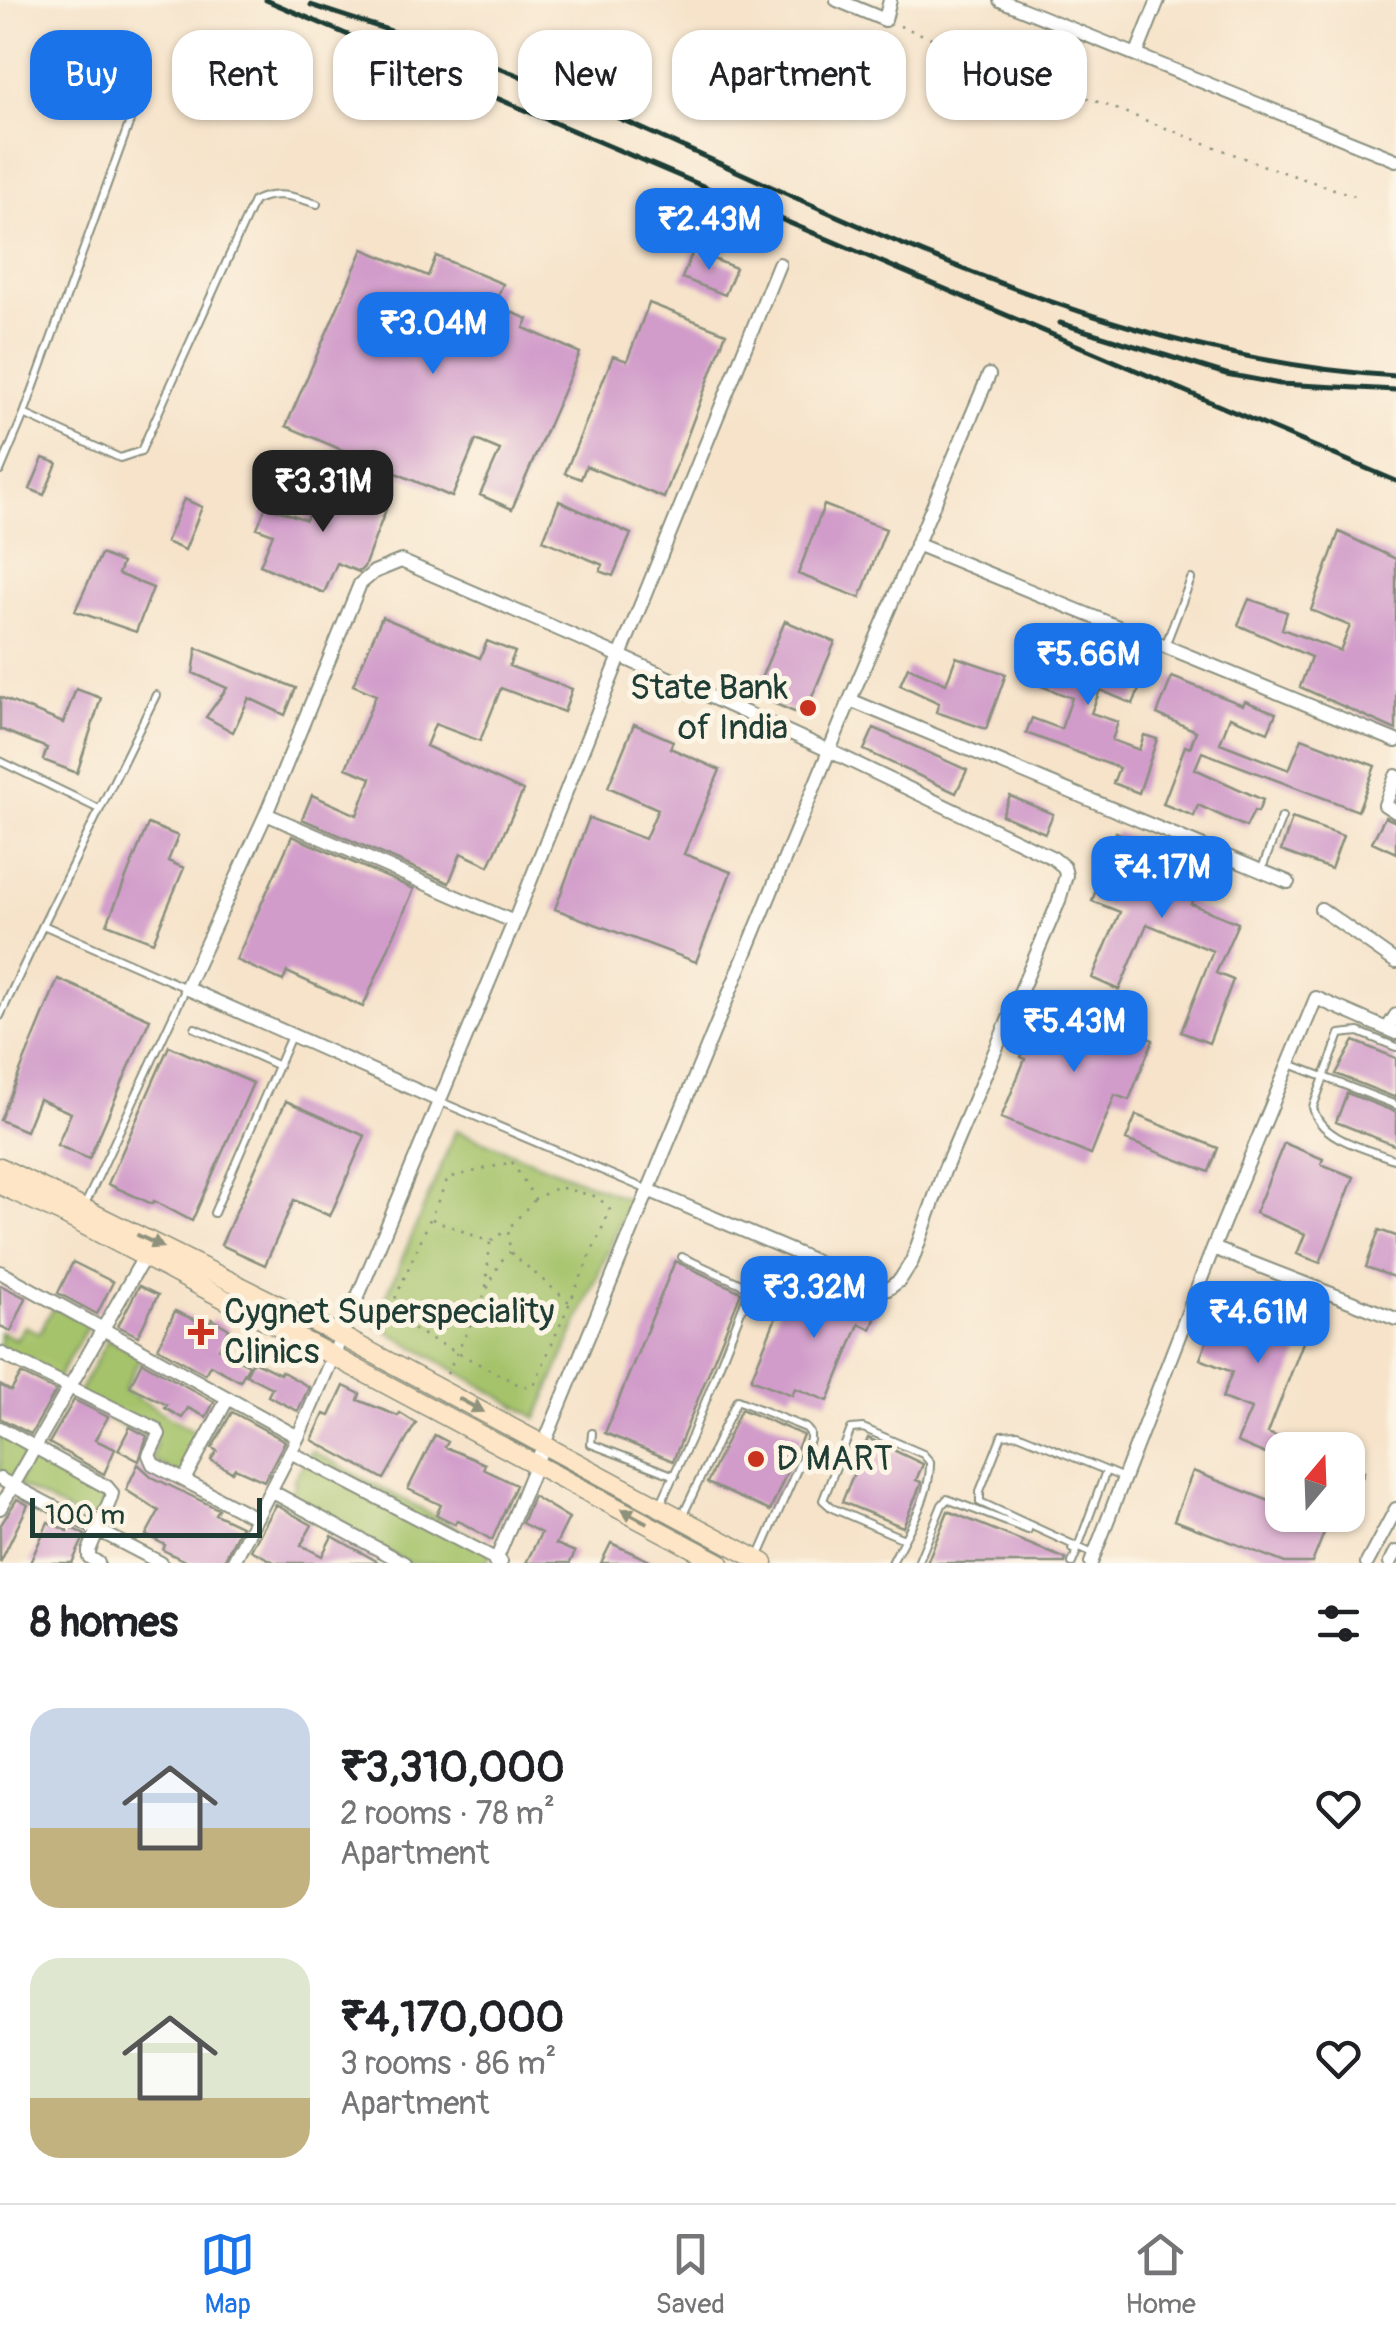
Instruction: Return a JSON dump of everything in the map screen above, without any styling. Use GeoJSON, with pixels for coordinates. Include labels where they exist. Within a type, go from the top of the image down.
{"type":"FeatureCollection","features":[{"type":"Feature","properties":{"kind":"street"},"geometry":{"type":"LineString","coordinates":[[837,0],[885,20],[890,0]]}},
{"type":"Feature","properties":{"kind":"street"},"geometry":{"type":"LineString","coordinates":[[1000,0],[1033,6],[1396,160]]}},
{"type":"Feature","properties":{"kind":"street"},"geometry":{"type":"LineString","coordinates":[[1137,53],[1158,0]]}},
{"type":"Feature","properties":{"kind":"street"},"geometry":{"type":"LineString","coordinates":[[238,1561],[333,1356],[514,922],[778,264]]}},
{"type":"Feature","properties":{"kind":"street"},"geometry":{"type":"LineString","coordinates":[[290,1452],[498,1562],[850,700],[988,375]]}},
{"type":"Feature","properties":{"kind":"street"},"geometry":{"type":"LineString","coordinates":[[916,544],[1396,740]]}},
{"type":"Feature","properties":{"kind":"street"},"geometry":{"type":"LineString","coordinates":[[438,1100],[186,988],[266,814],[360,584],[388,564],[401,561],[830,751],[1053,858],[1064,867],[1066,876],[1059,900],[944,1171],[912,1261],[900,1280],[888,1289],[869,1284],[648,1190]]}},
{"type":"Feature","properties":{"kind":"street"},"geometry":{"type":"LineString","coordinates":[[850,700],[1288,882]]}},
{"type":"Feature","properties":{"kind":"street"},"geometry":{"type":"LineString","coordinates":[[1396,776],[1384,805],[1396,812]]}},
{"type":"Feature","properties":{"kind":"street"},"geometry":{"type":"LineString","coordinates":[[266,814],[514,922]]}},
{"type":"Feature","properties":{"kind":"street"},"geometry":{"type":"LineString","coordinates":[[1321,909],[1396,962]]}},
{"type":"Feature","properties":{"kind":"street"},"geometry":{"type":"LineString","coordinates":[[1093,1558],[1213,1248],[1316,998],[1392,1031],[1396,1014]]}},
{"type":"Feature","properties":{"kind":"street"},"geometry":{"type":"LineString","coordinates":[[0,1167],[341,1336],[761,1561]]}},
{"type":"Feature","properties":{"kind":"street"},"geometry":{"type":"LineString","coordinates":[[0,1185],[333,1356],[720,1563]]}},
{"type":"Feature","properties":{"kind":"street"},"geometry":{"type":"LineString","coordinates":[[1213,1248],[1396,1319]]}},
{"type":"Feature","properties":{"kind":"street"},"geometry":{"type":"LineString","coordinates":[[0,1508],[6,1482],[34,1447],[143,1259]]}},
{"type":"Feature","properties":{"kind":"street"},"geometry":{"type":"LineString","coordinates":[[0,1272],[298,1437]]}},
{"type":"Feature","properties":{"kind":"street"},"geometry":{"type":"LineString","coordinates":[[0,1353],[156,1428],[159,1434],[149,1461],[256,1518]]}},
{"type":"Feature","properties":{"kind":"street"},"geometry":{"type":"LineString","coordinates":[[184,1480],[228,1398]]}},
{"type":"Feature","properties":{"kind":"street"},"geometry":{"type":"LineString","coordinates":[[0,1428],[112,1493],[89,1551],[89,1557],[98,1563]]}},
{"type":"Feature","properties":{"kind":"street"},"geometry":{"type":"LineString","coordinates":[[6,1482],[162,1563]]}},
{"type":"Feature","properties":{"kind":"street"},"geometry":{"type":"LineString","coordinates":[[270,1491],[404,1563]]}},
{"type":"Feature","properties":{"kind":"street"},"geometry":{"type":"LineString","coordinates":[[1367,1563],[1396,1509]]}},
{"type":"Feature","properties":{"kind":"street"},"geometry":{"type":"LineString","coordinates":[[1390,1563],[1396,1552]]}},
{"type":"Feature","properties":{"kind":"lane"},"geometry":{"type":"LineString","coordinates":[[0,472],[130,120]]}},
{"type":"Feature","properties":{"kind":"lane"},"geometry":{"type":"LineString","coordinates":[[24,414],[120,458],[141,451],[254,201],[265,195],[288,195],[316,204]]}},
{"type":"Feature","properties":{"kind":"lane"},"geometry":{"type":"LineString","coordinates":[[1165,646],[1191,579]]}},
{"type":"Feature","properties":{"kind":"lane"},"geometry":{"type":"LineString","coordinates":[[0,1016],[156,695]]}},
{"type":"Feature","properties":{"kind":"lane"},"geometry":{"type":"LineString","coordinates":[[0,760],[98,810]]}},
{"type":"Feature","properties":{"kind":"lane"},"geometry":{"type":"LineString","coordinates":[[1261,871],[1282,816]]}},
{"type":"Feature","properties":{"kind":"lane"},"geometry":{"type":"LineString","coordinates":[[43,926],[186,988],[84,1209]]}},
{"type":"Feature","properties":{"kind":"lane"},"geometry":{"type":"LineString","coordinates":[[194,1028],[278,1066]]}},
{"type":"Feature","properties":{"kind":"lane"},"geometry":{"type":"LineString","coordinates":[[1396,1047],[1359,1032],[1340,1034],[1313,1108],[1321,1127],[1396,1160]]}},
{"type":"Feature","properties":{"kind":"lane"},"geometry":{"type":"LineString","coordinates":[[214,1213],[292,1035]]}},
{"type":"Feature","properties":{"kind":"lane"},"geometry":{"type":"LineString","coordinates":[[1289,1064],[1396,1104]]}},
{"type":"Feature","properties":{"kind":"lane"},"geometry":{"type":"LineString","coordinates":[[438,1100],[648,1190]]}},
{"type":"Feature","properties":{"kind":"lane"},"geometry":{"type":"LineString","coordinates":[[659,1506],[750,1288],[682,1257]]}},
{"type":"Feature","properties":{"kind":"lane"},"geometry":{"type":"LineString","coordinates":[[681,1518],[736,1400],[806,1428],[810,1440],[761,1561]]}},
{"type":"Feature","properties":{"kind":"lane"},"geometry":{"type":"LineString","coordinates":[[892,1563],[904,1538],[929,1484],[930,1462],[923,1454],[863,1428],[852,1429],[824,1500],[832,1508],[904,1538]]}},
{"type":"Feature","properties":{"kind":"lane"},"geometry":{"type":"LineString","coordinates":[[592,1433],[592,1444],[674,1476]]}},
{"type":"Feature","properties":{"kind":"lane"},"geometry":{"type":"LineString","coordinates":[[1093,1558],[990,1509],[980,1502],[980,1491],[1002,1435],[1009,1433],[1124,1478]]}},
{"type":"Feature","properties":{"kind":"lane"},"geometry":{"type":"LineString","coordinates":[[1072,1563],[1106,1471]]}},
{"type":"Feature","properties":{"kind":"lane"},"geometry":{"type":"LineString","coordinates":[[918,1563],[947,1500],[1078,1549]]}},
{"type":"Feature","properties":{"kind":"path"},"geometry":{"type":"LineString","coordinates":[[885,20],[1355,196]]}},
{"type":"Feature","properties":{"kind":"path"},"geometry":{"type":"LineString","coordinates":[[486,1291],[490,1242],[536,1199],[558,1187],[598,1197],[610,1210],[535,1384],[523,1387],[399,1322],[395,1299],[448,1178],[512,1162],[536,1199]]}},
{"type":"Feature","properties":{"kind":"path"},"geometry":{"type":"LineString","coordinates":[[430,1218],[490,1242]]}},
{"type":"Feature","properties":{"kind":"path"},"geometry":{"type":"LineString","coordinates":[[508,1229],[510,1252],[570,1303]]}},
{"type":"Feature","properties":{"kind":"path"},"geometry":{"type":"LineString","coordinates":[[441,1388],[500,1262],[510,1252]]}},
{"type":"Feature","properties":{"kind":"green space"},"geometry":{"type":"Polygon","coordinates":[[[456,1130],[630,1200],[537,1418],[375,1324],[456,1130]]]}},
{"type":"Feature","properties":{"kind":"green space"},"geometry":{"type":"Polygon","coordinates":[[[54,1306],[89,1324],[57,1379],[0,1350],[0,1332],[16,1339],[25,1326],[39,1333],[54,1306]]]}},
{"type":"Feature","properties":{"kind":"green space"},"geometry":{"type":"Polygon","coordinates":[[[108,1339],[141,1356],[124,1390],[204,1437],[183,1477],[152,1459],[156,1444],[74,1401],[108,1339]]]}},
{"type":"Feature","properties":{"kind":"green space"},"geometry":{"type":"Polygon","coordinates":[[[0,1430],[30,1447],[12,1481],[0,1475],[0,1430]]]}},
{"type":"Feature","properties":{"kind":"green space"},"geometry":{"type":"Polygon","coordinates":[[[312,1451],[494,1548],[486,1563],[408,1563],[288,1499],[296,1482],[293,1480],[312,1451]]]}},
{"type":"Feature","properties":{"kind":"green space"},"geometry":{"type":"Polygon","coordinates":[[[35,1452],[109,1494],[97,1527],[16,1484],[35,1452]]]}},
{"type":"Feature","properties":{"kind":"building"},"geometry":{"type":"Polygon","coordinates":[[[363,249],[428,276],[436,256],[503,284],[494,305],[528,319],[524,328],[580,353],[512,509],[480,495],[500,450],[476,440],[452,497],[286,426],[363,249]]]}},
{"type":"Feature","properties":{"kind":"building"},"geometry":{"type":"Polygon","coordinates":[[[693,251],[736,268],[725,295],[682,278],[693,251]]]}},
{"type":"Feature","properties":{"kind":"building"},"geometry":{"type":"Polygon","coordinates":[[[649,303],[726,333],[664,498],[586,466],[581,479],[565,473],[613,356],[627,361],[649,303]]]}},
{"type":"Feature","properties":{"kind":"building"},"geometry":{"type":"Polygon","coordinates":[[[43,458],[57,463],[44,495],[30,489],[43,458]]]}},
{"type":"Feature","properties":{"kind":"building"},"geometry":{"type":"Polygon","coordinates":[[[323,477],[388,504],[364,567],[359,572],[337,563],[324,593],[260,565],[273,534],[257,528],[266,506],[306,520],[323,477]]]}},
{"type":"Feature","properties":{"kind":"building"},"geometry":{"type":"Polygon","coordinates":[[[184,499],[202,507],[185,550],[166,542],[184,499]]]}},
{"type":"Feature","properties":{"kind":"building"},"geometry":{"type":"Polygon","coordinates":[[[559,501],[631,534],[613,576],[600,571],[603,565],[543,540],[559,501]]]}},
{"type":"Feature","properties":{"kind":"building"},"geometry":{"type":"Polygon","coordinates":[[[824,505],[886,529],[860,598],[798,574],[824,505]]]}},
{"type":"Feature","properties":{"kind":"building"},"geometry":{"type":"Polygon","coordinates":[[[1339,532],[1396,559],[1396,730],[1300,687],[1311,657],[1238,625],[1249,599],[1287,612],[1282,629],[1340,651],[1350,626],[1311,610],[1339,532]]]}},
{"type":"Feature","properties":{"kind":"building"},"geometry":{"type":"Polygon","coordinates":[[[101,554],[122,563],[118,574],[153,588],[136,632],[75,611],[101,554]]]}},
{"type":"Feature","properties":{"kind":"building"},"geometry":{"type":"Polygon","coordinates":[[[382,617],[480,658],[487,641],[515,652],[509,666],[572,689],[564,712],[501,688],[480,741],[435,724],[426,746],[523,791],[489,866],[461,853],[449,883],[302,819],[312,795],[357,815],[371,778],[346,768],[376,695],[353,685],[382,617]]]}},
{"type":"Feature","properties":{"kind":"building"},"geometry":{"type":"Polygon","coordinates":[[[785,621],[835,642],[804,716],[754,695],[785,621]]]}},
{"type":"Feature","properties":{"kind":"building"},"geometry":{"type":"Polygon","coordinates":[[[1040,632],[1082,649],[1077,659],[1122,677],[1127,665],[1146,673],[1133,704],[1100,690],[1091,713],[1118,722],[1112,740],[1139,750],[1144,735],[1157,739],[1139,793],[1113,783],[1119,768],[1026,733],[1032,718],[1061,729],[1072,698],[1021,678],[1040,632]]]}},
{"type":"Feature","properties":{"kind":"building"},"geometry":{"type":"Polygon","coordinates":[[[197,648],[296,688],[285,715],[249,698],[233,732],[206,717],[227,688],[193,673],[197,648]]]}},
{"type":"Feature","properties":{"kind":"building"},"geometry":{"type":"Polygon","coordinates":[[[956,657],[1006,674],[986,729],[936,712],[939,703],[900,685],[908,667],[946,684],[956,657]]]}},
{"type":"Feature","properties":{"kind":"building"},"geometry":{"type":"Polygon","coordinates":[[[1172,677],[1243,705],[1245,701],[1276,713],[1268,732],[1230,717],[1220,743],[1289,770],[1302,738],[1375,766],[1358,811],[1202,752],[1195,769],[1263,800],[1258,812],[1254,811],[1246,827],[1198,805],[1194,816],[1163,804],[1185,746],[1190,748],[1196,731],[1157,714],[1172,677]]]}},
{"type":"Feature","properties":{"kind":"building"},"geometry":{"type":"Polygon","coordinates":[[[76,689],[101,698],[77,773],[43,760],[47,748],[0,729],[0,697],[63,723],[76,689]]]}},
{"type":"Feature","properties":{"kind":"building"},"geometry":{"type":"Polygon","coordinates":[[[634,724],[673,741],[670,748],[720,770],[684,854],[731,872],[696,962],[555,909],[589,818],[645,839],[658,809],[608,787],[634,724]]]}},
{"type":"Feature","properties":{"kind":"building"},"geometry":{"type":"Polygon","coordinates":[[[874,728],[967,770],[956,793],[864,750],[874,728]]]}},
{"type":"Feature","properties":{"kind":"building"},"geometry":{"type":"Polygon","coordinates":[[[1010,796],[1053,814],[1045,833],[1002,815],[1010,796]]]}},
{"type":"Feature","properties":{"kind":"building"},"geometry":{"type":"Polygon","coordinates":[[[1385,817],[1396,822],[1396,853],[1372,842],[1385,817]]]}},
{"type":"Feature","properties":{"kind":"building"},"geometry":{"type":"Polygon","coordinates":[[[1292,818],[1343,836],[1331,869],[1281,851],[1292,818]]]}},
{"type":"Feature","properties":{"kind":"building"},"geometry":{"type":"Polygon","coordinates":[[[148,824],[178,836],[168,861],[184,868],[153,942],[107,924],[148,824]]]}},
{"type":"Feature","properties":{"kind":"building"},"geometry":{"type":"Polygon","coordinates":[[[1116,832],[1207,869],[1191,904],[1238,923],[1216,973],[1233,980],[1209,1043],[1181,1032],[1213,951],[1147,924],[1119,990],[1092,978],[1120,912],[1092,901],[1116,832]]]}},
{"type":"Feature","properties":{"kind":"building"},"geometry":{"type":"Polygon","coordinates":[[[292,836],[414,889],[363,1007],[287,972],[283,981],[236,960],[292,836]]]}},
{"type":"Feature","properties":{"kind":"building"},"geometry":{"type":"Polygon","coordinates":[[[58,979],[150,1019],[89,1159],[57,1145],[71,1113],[39,1099],[26,1131],[0,1120],[58,979]]]}},
{"type":"Feature","properties":{"kind":"building"},"geometry":{"type":"Polygon","coordinates":[[[1045,997],[1153,1040],[1129,1100],[1115,1095],[1091,1155],[1001,1118],[1045,997]]]}},
{"type":"Feature","properties":{"kind":"building"},"geometry":{"type":"Polygon","coordinates":[[[1354,1041],[1396,1058],[1396,1098],[1336,1074],[1354,1041]]]}},
{"type":"Feature","properties":{"kind":"building"},"geometry":{"type":"Polygon","coordinates":[[[169,1046],[253,1083],[192,1221],[108,1184],[169,1046]]]}},
{"type":"Feature","properties":{"kind":"building"},"geometry":{"type":"Polygon","coordinates":[[[1347,1093],[1396,1112],[1396,1146],[1336,1122],[1347,1093]]]}},
{"type":"Feature","properties":{"kind":"building"},"geometry":{"type":"Polygon","coordinates":[[[286,1101],[365,1136],[330,1216],[294,1200],[265,1265],[221,1245],[286,1101]]]}},
{"type":"Feature","properties":{"kind":"building"},"geometry":{"type":"Polygon","coordinates":[[[1136,1115],[1218,1148],[1209,1172],[1126,1140],[1136,1115]]]}},
{"type":"Feature","properties":{"kind":"building"},"geometry":{"type":"Polygon","coordinates":[[[1284,1143],[1354,1177],[1320,1263],[1297,1254],[1305,1234],[1255,1213],[1284,1143]]]}},
{"type":"Feature","properties":{"kind":"building"},"geometry":{"type":"Polygon","coordinates":[[[1379,1230],[1396,1236],[1396,1278],[1366,1267],[1379,1230]]]}},
{"type":"Feature","properties":{"kind":"building"},"geometry":{"type":"Polygon","coordinates":[[[675,1261],[741,1292],[673,1461],[605,1433],[675,1261]]]}},
{"type":"Feature","properties":{"kind":"building"},"geometry":{"type":"Polygon","coordinates":[[[73,1262],[113,1282],[97,1314],[58,1293],[73,1262]]]}},
{"type":"Feature","properties":{"kind":"building"},"geometry":{"type":"Polygon","coordinates":[[[833,1281],[882,1301],[871,1329],[859,1324],[828,1401],[795,1388],[792,1395],[751,1379],[785,1295],[821,1310],[833,1281]]]}},
{"type":"Feature","properties":{"kind":"building"},"geometry":{"type":"Polygon","coordinates":[[[0,1285],[26,1298],[11,1331],[0,1326],[0,1285]]]}},
{"type":"Feature","properties":{"kind":"building"},"geometry":{"type":"Polygon","coordinates":[[[139,1286],[158,1295],[138,1336],[118,1326],[139,1286]]]}},
{"type":"Feature","properties":{"kind":"building"},"geometry":{"type":"Polygon","coordinates":[[[1248,1295],[1312,1319],[1268,1432],[1265,1432],[1265,1454],[1237,1442],[1251,1409],[1222,1398],[1232,1372],[1200,1359],[1218,1312],[1238,1320],[1248,1295]]]}},
{"type":"Feature","properties":{"kind":"building"},"geometry":{"type":"Polygon","coordinates":[[[175,1311],[208,1326],[212,1319],[229,1329],[219,1349],[249,1365],[240,1381],[210,1365],[205,1374],[158,1348],[175,1311]]]}},
{"type":"Feature","properties":{"kind":"building"},"geometry":{"type":"Polygon","coordinates":[[[253,1361],[309,1387],[298,1411],[268,1396],[272,1388],[246,1375],[253,1361]]]}},
{"type":"Feature","properties":{"kind":"building"},"geometry":{"type":"Polygon","coordinates":[[[142,1362],[214,1402],[206,1417],[188,1408],[182,1418],[165,1408],[167,1405],[130,1386],[142,1362]]]}},
{"type":"Feature","properties":{"kind":"building"},"geometry":{"type":"Polygon","coordinates":[[[21,1374],[56,1391],[31,1434],[0,1418],[0,1385],[11,1391],[21,1374]]]}},
{"type":"Feature","properties":{"kind":"building"},"geometry":{"type":"Polygon","coordinates":[[[344,1386],[360,1394],[358,1400],[398,1416],[400,1413],[416,1423],[384,1479],[312,1440],[324,1414],[330,1416],[344,1386]]]}},
{"type":"Feature","properties":{"kind":"building"},"geometry":{"type":"Polygon","coordinates":[[[74,1400],[108,1417],[95,1440],[115,1449],[104,1474],[49,1443],[74,1400]]]}},
{"type":"Feature","properties":{"kind":"building","name":"D MART"},"geometry":{"type":"Polygon","coordinates":[[[741,1409],[803,1435],[770,1511],[707,1483],[741,1409]]]}},
{"type":"Feature","properties":{"kind":"building"},"geometry":{"type":"Polygon","coordinates":[[[232,1412],[285,1441],[264,1481],[235,1468],[232,1472],[211,1460],[217,1451],[212,1448],[232,1412]]]}},
{"type":"Feature","properties":{"kind":"building"},"geometry":{"type":"Polygon","coordinates":[[[130,1427],[147,1436],[139,1461],[118,1450],[130,1427]]]}},
{"type":"Feature","properties":{"kind":"building"},"geometry":{"type":"Polygon","coordinates":[[[435,1435],[448,1442],[445,1447],[485,1464],[483,1469],[516,1485],[492,1540],[457,1520],[455,1524],[436,1515],[441,1505],[408,1489],[435,1435]]]}},
{"type":"Feature","properties":{"kind":"building"},"geometry":{"type":"Polygon","coordinates":[[[868,1438],[923,1464],[916,1480],[921,1482],[920,1486],[903,1527],[842,1502],[868,1438]]]}},
{"type":"Feature","properties":{"kind":"building"},"geometry":{"type":"Polygon","coordinates":[[[138,1464],[152,1477],[218,1509],[215,1514],[241,1526],[223,1563],[189,1563],[163,1550],[165,1545],[146,1535],[159,1511],[126,1490],[138,1464]]]}},
{"type":"Feature","properties":{"kind":"building"},"geometry":{"type":"Polygon","coordinates":[[[1193,1471],[1265,1499],[1265,1532],[1324,1532],[1312,1563],[1285,1563],[1174,1520],[1193,1471]]]}},
{"type":"Feature","properties":{"kind":"building"},"geometry":{"type":"Polygon","coordinates":[[[533,1496],[569,1518],[556,1544],[575,1552],[570,1563],[526,1563],[541,1533],[522,1523],[533,1496]]]}},
{"type":"Feature","properties":{"kind":"building"},"geometry":{"type":"Polygon","coordinates":[[[17,1499],[28,1505],[0,1563],[0,1526],[17,1499]]]}},
{"type":"Feature","properties":{"kind":"building"},"geometry":{"type":"Polygon","coordinates":[[[276,1505],[312,1525],[301,1545],[322,1556],[332,1536],[380,1563],[276,1563],[251,1550],[276,1505]]]}},
{"type":"Feature","properties":{"kind":"building"},"geometry":{"type":"Polygon","coordinates":[[[948,1511],[1066,1559],[1065,1563],[927,1563],[948,1511]]]}},
{"type":"Feature","properties":{"kind":"building"},"geometry":{"type":"Polygon","coordinates":[[[48,1522],[85,1535],[72,1563],[30,1563],[48,1522]]]}},
{"type":"Feature","properties":{"kind":"building"},"geometry":{"type":"Polygon","coordinates":[[[611,1543],[654,1563],[601,1563],[611,1543]]]}},
{"type":"Feature","properties":{"kind":"railway"},"geometry":{"type":"LineString","coordinates":[[266,0],[1396,481]]}},
{"type":"Feature","properties":{"kind":"railway"},"geometry":{"type":"LineString","coordinates":[[311,5],[524,78],[860,226],[1070,308],[1177,340],[1286,364],[1396,376]]}},
{"type":"Feature","properties":{"kind":"railway"},"geometry":{"type":"LineString","coordinates":[[1060,323],[1226,374],[1280,384],[1396,390]]}},
{"type":"Feature","properties":{"kind":"place","name":"State Bank of India"},"geometry":{"type":"Point","coordinates":[808,708]}},
{"type":"Feature","properties":{"kind":"place","name":"Cygnet Superspeciality Clinics"},"geometry":{"type":"Point","coordinates":[201,1332]}},
{"type":"Feature","properties":{"kind":"place","name":"D MART"},"geometry":{"type":"Point","coordinates":[756,1459]}}]}
